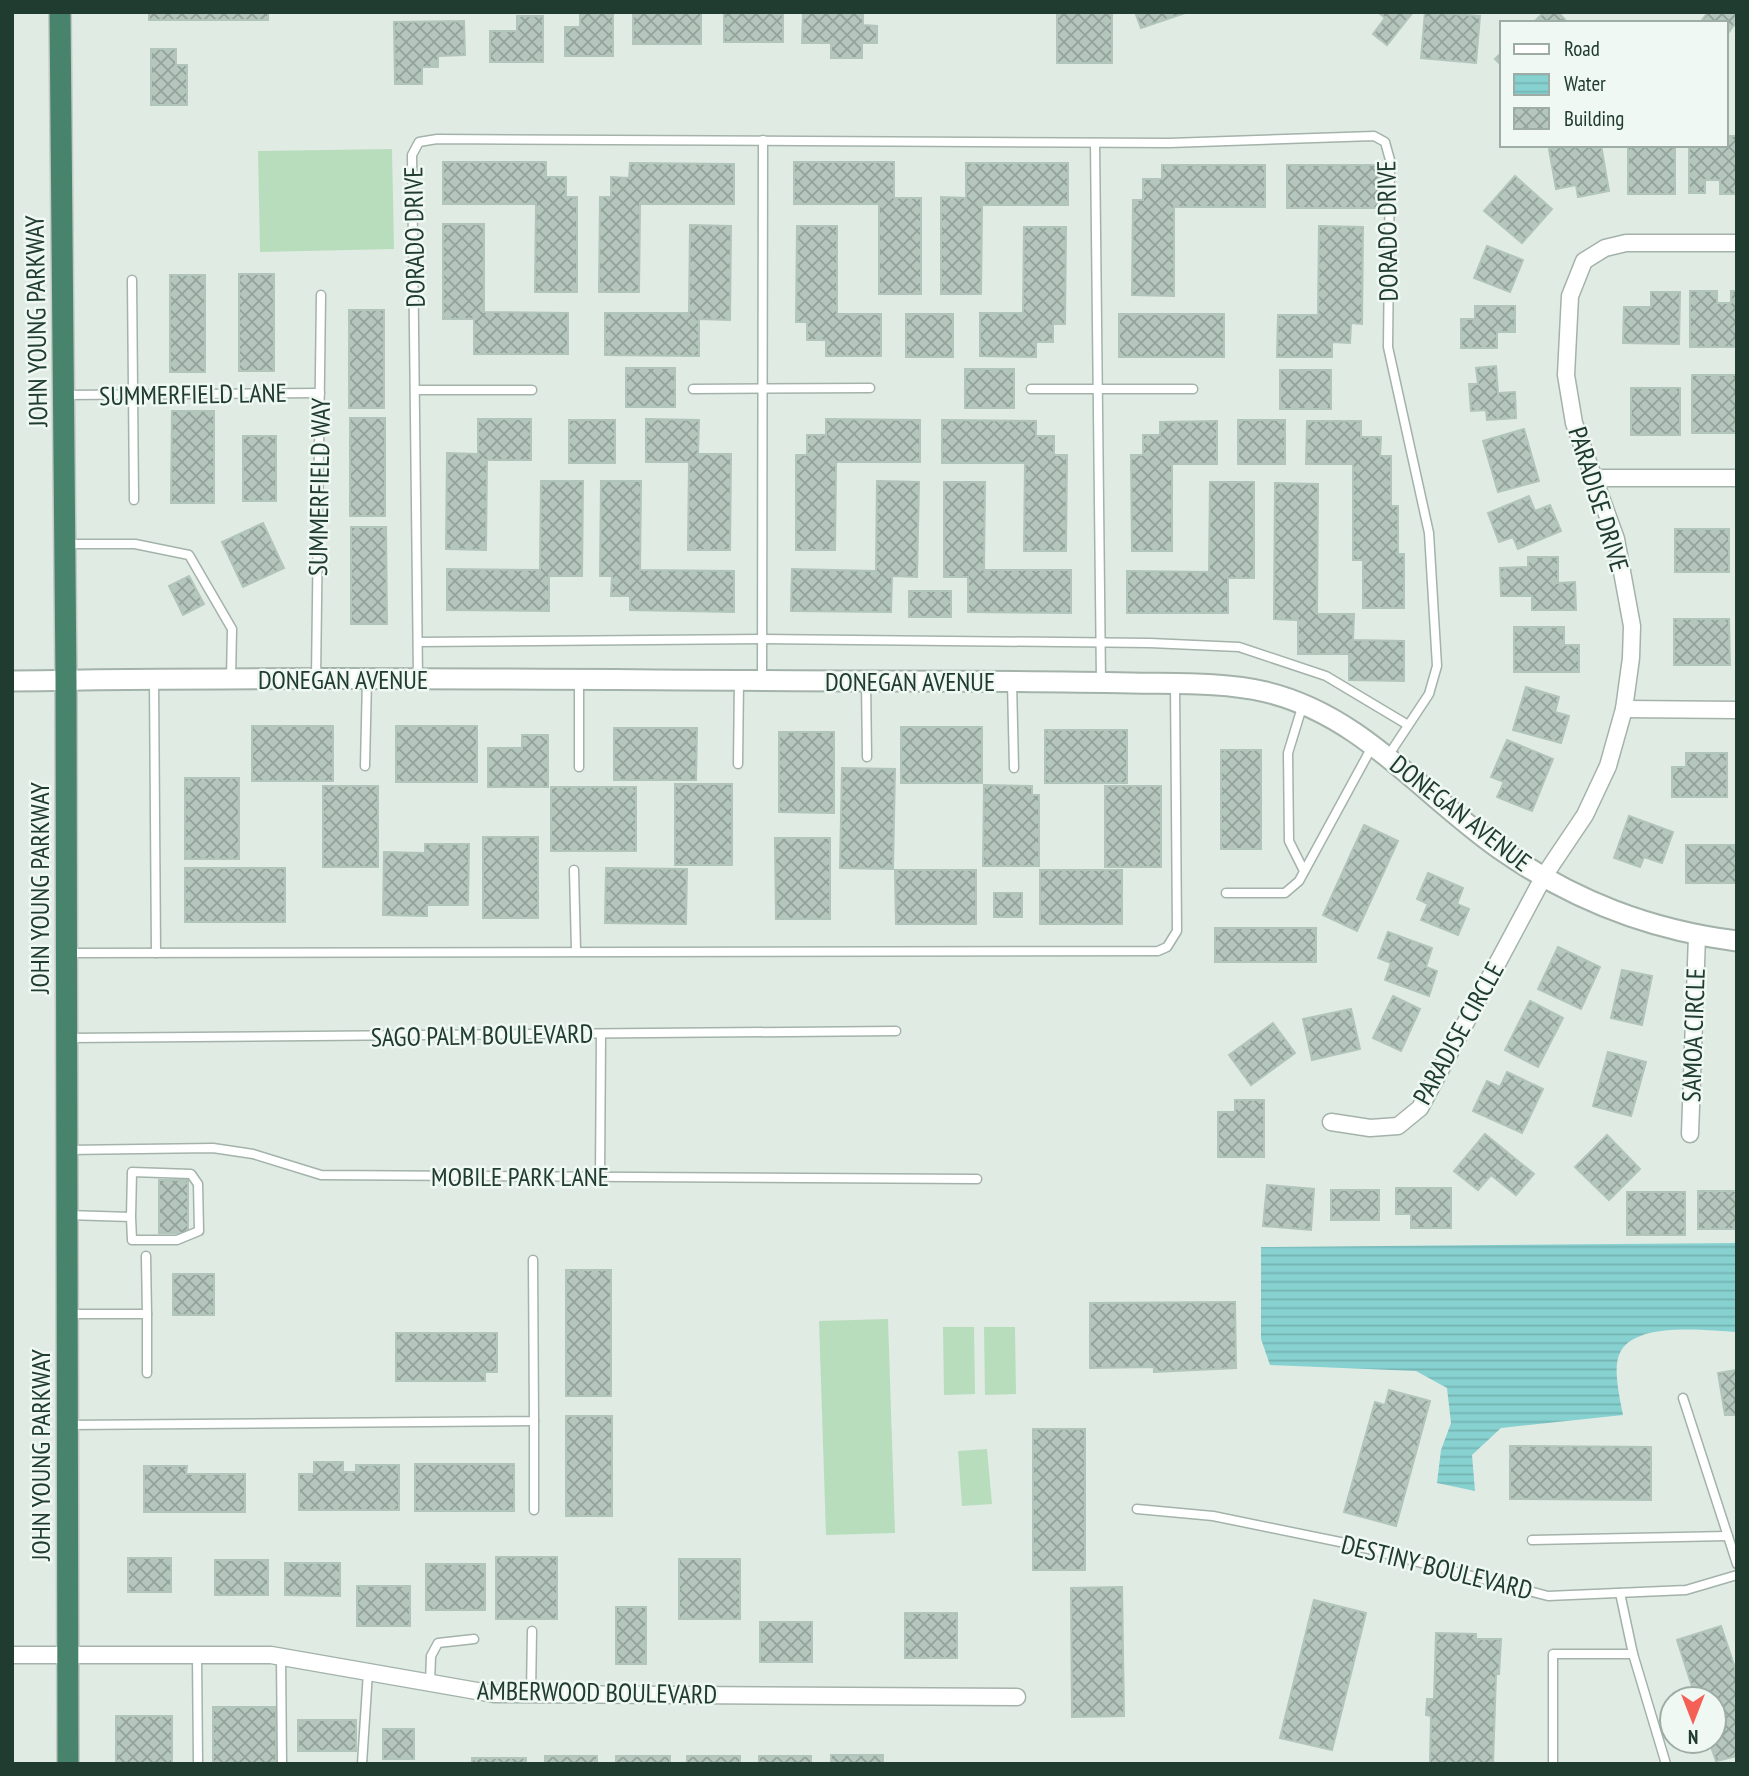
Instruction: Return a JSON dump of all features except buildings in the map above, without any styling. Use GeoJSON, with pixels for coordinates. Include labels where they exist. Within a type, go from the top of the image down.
{"type":"FeatureCollection","features":[{"type":"Feature","properties":{"kind":"highway","name":"JOHN YOUNG PARKWAY"},"geometry":{"type":"LineString","coordinates":[[60,12],[68,1038],[68,1764]]}},
{"type":"Feature","properties":{"kind":"street","name":"PARADISE DRIVE"},"geometry":{"type":"LineString","coordinates":[[1544,876],[1585,815],[1608,766],[1624,709],[1631,658],[1630,615],[1616,539],[1574,423],[1566,375],[1570,296],[1584,261],[1605,248],[1626,243],[1737,243]]}},
{"type":"Feature","properties":{"kind":"street"},"geometry":{"type":"LineString","coordinates":[[1595,478],[1737,478]]}},
{"type":"Feature","properties":{"kind":"street","name":"DONEGAN AVENUE"},"geometry":{"type":"LineString","coordinates":[[12,681],[418,678],[1101,682],[1175,684],[1266,692],[1303,704],[1380,751],[1502,851],[1576,897],[1625,917],[1697,936],[1737,941]]}},
{"type":"Feature","properties":{"kind":"street"},"geometry":{"type":"LineString","coordinates":[[1624,709],[1737,709]]}},
{"type":"Feature","properties":{"kind":"street","name":"PARADISE CIRCLE"},"geometry":{"type":"LineString","coordinates":[[1331,1122],[1370,1128],[1398,1126],[1420,1108],[1544,876]]}},
{"type":"Feature","properties":{"kind":"street","name":"SAMOA CIRCLE"},"geometry":{"type":"LineString","coordinates":[[1690,1134],[1697,936]]}},
{"type":"Feature","properties":{"kind":"street","name":"AMBERWOOD BOULEVARD"},"geometry":{"type":"LineString","coordinates":[[12,1655],[281,1657],[494,1693],[1017,1697]]}},
{"type":"Feature","properties":{"kind":"lane","name":"DORADO DRIVE"},"geometry":{"type":"LineString","coordinates":[[418,678],[412,155],[418,142],[763,140],[1095,143],[1374,136],[1385,142],[1390,160],[1388,347],[1429,533],[1437,666],[1429,695],[1408,726],[1380,751],[1304,871]]}},
{"type":"Feature","properties":{"kind":"lane"},"geometry":{"type":"LineString","coordinates":[[762,680],[763,140]]}},
{"type":"Feature","properties":{"kind":"lane"},"geometry":{"type":"LineString","coordinates":[[1095,143],[1101,682]]}},
{"type":"Feature","properties":{"kind":"lane"},"geometry":{"type":"LineString","coordinates":[[132,280],[134,500]]}},
{"type":"Feature","properties":{"kind":"lane","name":"SUMMERFIELD WAY"},"geometry":{"type":"LineString","coordinates":[[316,679],[321,295]]}},
{"type":"Feature","properties":{"kind":"lane"},"geometry":{"type":"LineString","coordinates":[[694,389],[870,388]]}},
{"type":"Feature","properties":{"kind":"lane"},"geometry":{"type":"LineString","coordinates":[[1031,389],[1193,389]]}},
{"type":"Feature","properties":{"kind":"lane"},"geometry":{"type":"LineString","coordinates":[[416,390],[532,390]]}},
{"type":"Feature","properties":{"kind":"lane","name":"SUMMERFIELD LANE"},"geometry":{"type":"LineString","coordinates":[[65,395],[133,397],[320,393]]}},
{"type":"Feature","properties":{"kind":"lane"},"geometry":{"type":"LineString","coordinates":[[65,544],[135,544],[189,555],[232,629],[231,680]]}},
{"type":"Feature","properties":{"kind":"lane"},"geometry":{"type":"LineString","coordinates":[[418,642],[762,639],[1100,642],[1239,647],[1326,676],[1408,726]]}},
{"type":"Feature","properties":{"kind":"lane"},"geometry":{"type":"LineString","coordinates":[[365,766],[367,678]]}},
{"type":"Feature","properties":{"kind":"lane"},"geometry":{"type":"LineString","coordinates":[[579,679],[579,767]]}},
{"type":"Feature","properties":{"kind":"lane"},"geometry":{"type":"LineString","coordinates":[[154,680],[156,953]]}},
{"type":"Feature","properties":{"kind":"lane"},"geometry":{"type":"LineString","coordinates":[[738,764],[739,680]]}},
{"type":"Feature","properties":{"kind":"lane"},"geometry":{"type":"LineString","coordinates":[[866,681],[867,757]]}},
{"type":"Feature","properties":{"kind":"lane"},"geometry":{"type":"LineString","coordinates":[[1012,682],[1014,768]]}},
{"type":"Feature","properties":{"kind":"lane"},"geometry":{"type":"LineString","coordinates":[[67,953],[1158,951],[1167,947],[1177,931],[1175,684]]}},
{"type":"Feature","properties":{"kind":"lane"},"geometry":{"type":"LineString","coordinates":[[1226,893],[1285,892],[1299,881],[1304,871],[1289,841],[1289,753],[1303,704]]}},
{"type":"Feature","properties":{"kind":"lane"},"geometry":{"type":"LineString","coordinates":[[574,870],[576,950]]}},
{"type":"Feature","properties":{"kind":"lane","name":"SAGO PALM BOULEVARD"},"geometry":{"type":"LineString","coordinates":[[68,1038],[896,1031]]}},
{"type":"Feature","properties":{"kind":"lane"},"geometry":{"type":"LineString","coordinates":[[600,1177],[601,1034]]}},
{"type":"Feature","properties":{"kind":"lane","name":"MOBILE PARK LANE"},"geometry":{"type":"LineString","coordinates":[[67,1150],[212,1148],[253,1154],[321,1175],[977,1179]]}},
{"type":"Feature","properties":{"kind":"lane"},"geometry":{"type":"LineString","coordinates":[[132,1172],[191,1174],[198,1184],[199,1231],[177,1240],[132,1240],[131,1217],[132,1172]]}},
{"type":"Feature","properties":{"kind":"lane"},"geometry":{"type":"LineString","coordinates":[[67,1215],[131,1217]]}},
{"type":"Feature","properties":{"kind":"lane"},"geometry":{"type":"LineString","coordinates":[[146,1255],[148,1373]]}},
{"type":"Feature","properties":{"kind":"lane"},"geometry":{"type":"LineString","coordinates":[[533,1260],[534,1510]]}},
{"type":"Feature","properties":{"kind":"lane"},"geometry":{"type":"LineString","coordinates":[[68,1314],[148,1314]]}},
{"type":"Feature","properties":{"kind":"lane"},"geometry":{"type":"LineString","coordinates":[[1683,1398],[1737,1564]]}},
{"type":"Feature","properties":{"kind":"lane"},"geometry":{"type":"LineString","coordinates":[[68,1425],[534,1421]]}},
{"type":"Feature","properties":{"kind":"lane","name":"DESTINY BOULEVARD"},"geometry":{"type":"LineString","coordinates":[[1137,1509],[1213,1516],[1345,1543],[1548,1596],[1686,1590],[1737,1575]]}},
{"type":"Feature","properties":{"kind":"lane"},"geometry":{"type":"LineString","coordinates":[[1532,1540],[1728,1536]]}},
{"type":"Feature","properties":{"kind":"lane"},"geometry":{"type":"LineString","coordinates":[[1620,1593],[1633,1654],[1666,1764]]}},
{"type":"Feature","properties":{"kind":"lane"},"geometry":{"type":"LineString","coordinates":[[531,1694],[532,1631]]}},
{"type":"Feature","properties":{"kind":"lane"},"geometry":{"type":"LineString","coordinates":[[430,1683],[431,1656],[438,1643],[474,1639]]}},
{"type":"Feature","properties":{"kind":"lane"},"geometry":{"type":"LineString","coordinates":[[1553,1764],[1553,1654],[1633,1654]]}},
{"type":"Feature","properties":{"kind":"lane"},"geometry":{"type":"LineString","coordinates":[[197,1655],[198,1764]]}},
{"type":"Feature","properties":{"kind":"lane"},"geometry":{"type":"LineString","coordinates":[[281,1657],[282,1764]]}},
{"type":"Feature","properties":{"kind":"lane"},"geometry":{"type":"LineString","coordinates":[[362,1764],[368,1672]]}},
{"type":"Feature","properties":{"kind":"green space"},"geometry":{"type":"Polygon","coordinates":[[[392,149],[394,249],[260,252],[258,151],[392,149]]]}},
{"type":"Feature","properties":{"kind":"green space"},"geometry":{"type":"Polygon","coordinates":[[[888,1319],[895,1533],[826,1535],[819,1321],[888,1319]]]}},
{"type":"Feature","properties":{"kind":"green space"},"geometry":{"type":"Polygon","coordinates":[[[943,1327],[974,1327],[975,1394],[944,1395],[943,1327]]]}},
{"type":"Feature","properties":{"kind":"green space"},"geometry":{"type":"Polygon","coordinates":[[[984,1327],[1015,1327],[1016,1394],[985,1395],[984,1327]]]}},
{"type":"Feature","properties":{"kind":"green space"},"geometry":{"type":"Polygon","coordinates":[[[987,1449],[992,1504],[962,1506],[958,1451],[987,1449]]]}},
{"type":"Feature","properties":{"kind":"water"},"geometry":{"type":"Polygon","coordinates":[[[1737,1243],[1737,1332],[1672,1330],[1639,1336],[1627,1344],[1617,1361],[1623,1415],[1501,1428],[1472,1455],[1475,1491],[1437,1483],[1441,1450],[1451,1423],[1447,1388],[1416,1371],[1270,1365],[1261,1339],[1261,1247],[1737,1243]]]}}]}
